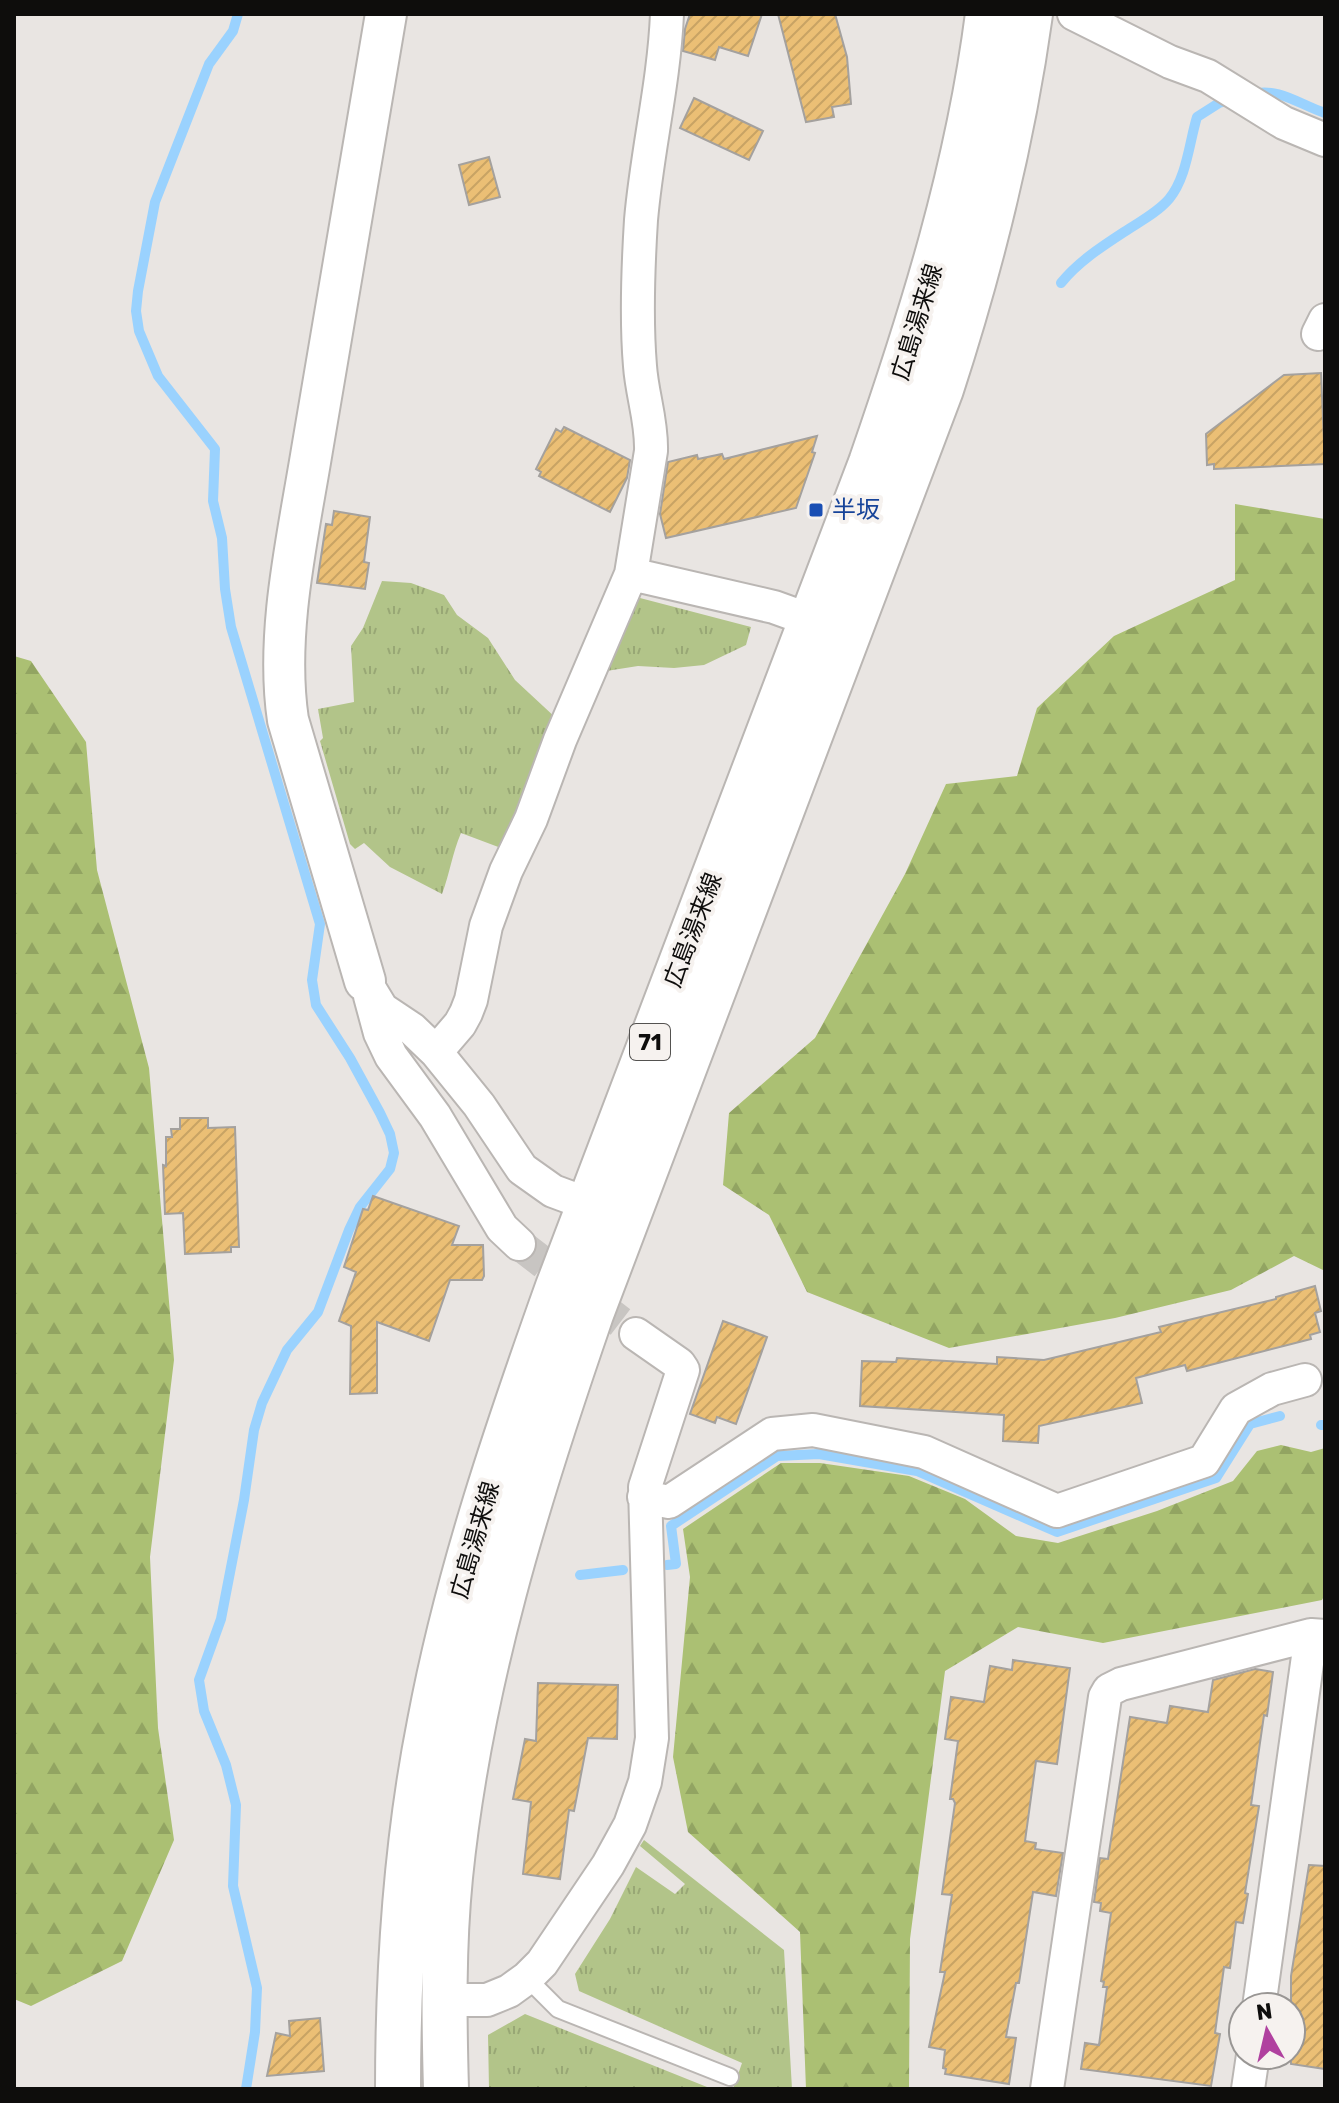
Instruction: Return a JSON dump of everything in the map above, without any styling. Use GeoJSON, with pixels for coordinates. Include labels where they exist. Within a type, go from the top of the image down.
{"type":"FeatureCollection","features":[{"type":"Feature","properties":{"kind":"main road","name":"広島湯来線"},"geometry":{"type":"LineString","coordinates":[[398,2089],[405,1902],[415,1813],[429,1722],[459,1592],[522,1386],[588,1204],[871,463],[925,304],[965,149],[988,14]]}},
{"type":"Feature","properties":{"kind":"main road","name":"広島湯来線"},"geometry":{"type":"LineString","coordinates":[[446,2089],[449,1881],[463,1771],[492,1632],[519,1533],[596,1301],[941,389],[996,202],[1014,119],[1030,14]]}},
{"type":"Feature","properties":{"kind":"street"},"geometry":{"type":"LineString","coordinates":[[386,14],[311,458],[284,648],[283,683],[288,720],[380,1033],[391,1056],[435,1116],[502,1228],[519,1244]]}},
{"type":"Feature","properties":{"kind":"street"},"geometry":{"type":"LineString","coordinates":[[436,1052],[466,1013],[486,926],[506,871],[531,819],[560,740],[631,574],[651,451],[651,424],[640,373],[638,332],[641,220],[651,130],[664,67],[667,14]]}},
{"type":"Feature","properties":{"kind":"street"},"geometry":{"type":"LineString","coordinates":[[1089,18],[1170,62],[1208,76],[1284,123],[1325,140]]}},
{"type":"Feature","properties":{"kind":"street"},"geometry":{"type":"LineString","coordinates":[[631,574],[774,607],[810,620]]}},
{"type":"Feature","properties":{"kind":"street"},"geometry":{"type":"LineString","coordinates":[[365,981],[382,1009],[412,1029],[436,1052],[479,1105],[522,1169],[553,1191],[588,1204]]}},
{"type":"Feature","properties":{"kind":"street"},"geometry":{"type":"LineString","coordinates":[[445,2000],[487,2000],[509,1991],[542,1963],[608,1865],[630,1825],[645,1782],[652,1738],[652,1692],[644,1497],[683,1370],[636,1334]]}},
{"type":"Feature","properties":{"kind":"street"},"geometry":{"type":"LineString","coordinates":[[644,1497],[669,1502],[772,1434],[813,1430],[924,1452],[1057,1511],[1204,1461],[1236,1409],[1272,1389],[1305,1380]]}},
{"type":"Feature","properties":{"kind":"street"},"geometry":{"type":"LineString","coordinates":[[1047,2089],[1105,1697],[1109,1690],[1121,1684],[1318,1635],[1262,1991]]}},
{"type":"Feature","properties":{"kind":"lane"},"geometry":{"type":"LineString","coordinates":[[527,1978],[558,2009],[730,2077]]}},
{"type":"Feature","properties":{"kind":"green space"},"geometry":{"type":"Polygon","coordinates":[[[1235,504],[1325,519],[1325,1271],[1294,1256],[1231,1290],[1115,1318],[949,1348],[807,1292],[769,1215],[723,1185],[729,1113],[815,1038],[905,874],[946,784],[1017,776],[1037,708],[1114,636],[1235,580],[1235,504]]]}},
{"type":"Feature","properties":{"kind":"green space"},"geometry":{"type":"Polygon","coordinates":[[[382,581],[411,583],[444,595],[457,615],[488,638],[515,680],[557,719],[509,851],[461,833],[442,894],[390,867],[364,843],[355,849],[350,844],[320,741],[323,738],[318,709],[354,702],[351,646],[363,628],[382,581]]]}},
{"type":"Feature","properties":{"kind":"green space"},"geometry":{"type":"Polygon","coordinates":[[[640,598],[751,627],[746,645],[704,665],[674,668],[638,666],[600,672],[631,601],[640,598]]]}},
{"type":"Feature","properties":{"kind":"green space"},"geometry":{"type":"Polygon","coordinates":[[[14,656],[31,661],[86,742],[97,870],[149,1068],[174,1360],[150,1557],[158,1728],[174,1840],[122,1961],[31,2006],[14,1999],[14,656]]]}},
{"type":"Feature","properties":{"kind":"green space"},"geometry":{"type":"Polygon","coordinates":[[[1281,1445],[1311,1452],[1325,1448],[1325,1594],[1322,1600],[1103,1643],[1018,1627],[945,1671],[910,1939],[909,2089],[806,2089],[800,1932],[688,1832],[673,1757],[690,1577],[683,1529],[781,1463],[820,1463],[909,1476],[965,1499],[1016,1536],[1058,1543],[1157,1511],[1233,1481],[1257,1451],[1281,1445]]]}},
{"type":"Feature","properties":{"kind":"green space"},"geometry":{"type":"Polygon","coordinates":[[[644,1840],[784,1950],[792,2089],[733,2089],[742,2063],[579,1991],[575,1974],[610,1919],[636,1867],[675,1894],[685,1884],[640,1846],[644,1840]]]}},
{"type":"Feature","properties":{"kind":"green space"},"geometry":{"type":"Polygon","coordinates":[[[525,2014],[712,2089],[489,2089],[488,2035],[525,2014]]]}},
{"type":"Feature","properties":{"kind":"building"},"geometry":{"type":"Polygon","coordinates":[[[690,14],[762,14],[748,56],[719,47],[715,60],[683,51],[690,14]]]}},
{"type":"Feature","properties":{"kind":"building"},"geometry":{"type":"Polygon","coordinates":[[[778,14],[835,14],[847,57],[851,104],[832,107],[834,117],[806,122],[778,14]]]}},
{"type":"Feature","properties":{"kind":"building"},"geometry":{"type":"Polygon","coordinates":[[[694,98],[763,131],[749,160],[680,128],[694,98]]]}},
{"type":"Feature","properties":{"kind":"building"},"geometry":{"type":"Polygon","coordinates":[[[489,157],[500,197],[469,205],[459,165],[489,157]]]}},
{"type":"Feature","properties":{"kind":"building"},"geometry":{"type":"Polygon","coordinates":[[[1321,373],[1325,464],[1214,469],[1214,464],[1207,465],[1206,434],[1284,375],[1321,373]]]}},
{"type":"Feature","properties":{"kind":"building"},"geometry":{"type":"Polygon","coordinates":[[[564,427],[630,460],[627,478],[610,512],[539,476],[541,472],[536,469],[556,429],[561,432],[564,427]]]}},
{"type":"Feature","properties":{"kind":"building"},"geometry":{"type":"Polygon","coordinates":[[[817,436],[812,452],[815,453],[796,508],[666,538],[660,514],[668,462],[697,455],[698,459],[722,454],[724,459],[817,436]]]}},
{"type":"Feature","properties":{"kind":"building"},"geometry":{"type":"Polygon","coordinates":[[[334,511],[370,517],[364,562],[369,563],[365,589],[317,583],[326,524],[332,525],[334,511]]]}},
{"type":"Feature","properties":{"kind":"building"},"geometry":{"type":"Polygon","coordinates":[[[180,1118],[208,1118],[208,1128],[235,1127],[239,1247],[231,1247],[231,1252],[185,1254],[183,1213],[165,1214],[163,1165],[166,1166],[166,1137],[172,1137],[171,1129],[180,1129],[180,1118]]]}},
{"type":"Feature","properties":{"kind":"building"},"geometry":{"type":"Polygon","coordinates":[[[373,1196],[459,1226],[452,1245],[483,1245],[484,1276],[482,1280],[450,1280],[429,1341],[377,1322],[377,1393],[350,1394],[351,1326],[339,1321],[356,1272],[344,1267],[363,1209],[368,1210],[373,1196]]]}},
{"type":"Feature","properties":{"kind":"building"},"geometry":{"type":"Polygon","coordinates":[[[1315,1286],[1321,1311],[1315,1313],[1320,1332],[1310,1335],[1311,1339],[1187,1371],[1185,1365],[1136,1378],[1142,1403],[1039,1426],[1038,1443],[1003,1441],[1004,1415],[860,1406],[862,1361],[896,1362],[897,1358],[997,1364],[997,1357],[1044,1360],[1161,1332],[1159,1327],[1276,1299],[1315,1286]]]}},
{"type":"Feature","properties":{"kind":"building"},"geometry":{"type":"Polygon","coordinates":[[[723,1321],[767,1337],[736,1424],[717,1417],[715,1423],[690,1414],[723,1321]]]}},
{"type":"Feature","properties":{"kind":"building"},"geometry":{"type":"Polygon","coordinates":[[[1013,1660],[1070,1668],[1057,1764],[1036,1761],[1025,1841],[1036,1843],[1035,1849],[1063,1853],[1056,1896],[1033,1892],[1019,1983],[1016,1983],[1006,2037],[1016,2038],[1009,2084],[945,2074],[945,2050],[929,2047],[945,1972],[940,1972],[952,1895],[942,1894],[955,1803],[950,1799],[958,1741],[945,1739],[951,1697],[984,1702],[990,1666],[1012,1670],[1013,1660]]]}},
{"type":"Feature","properties":{"kind":"building"},"geometry":{"type":"Polygon","coordinates":[[[1255,1669],[1273,1672],[1251,1805],[1259,1806],[1243,1923],[1236,1922],[1230,1968],[1224,1967],[1215,2033],[1220,2034],[1211,2086],[1081,2069],[1085,2043],[1099,2045],[1107,1987],[1103,1987],[1104,1982],[1101,1981],[1111,1913],[1100,1911],[1101,1903],[1094,1902],[1100,1858],[1108,1859],[1130,1717],[1167,1723],[1170,1706],[1208,1712],[1213,1680],[1255,1669]]]}},
{"type":"Feature","properties":{"kind":"building"},"geometry":{"type":"Polygon","coordinates":[[[538,1683],[618,1685],[617,1739],[588,1738],[574,1811],[569,1810],[560,1879],[523,1874],[531,1802],[513,1799],[525,1739],[536,1741],[538,1683]]]}},
{"type":"Feature","properties":{"kind":"building"},"geometry":{"type":"Polygon","coordinates":[[[1309,1865],[1325,1866],[1325,2069],[1307,2066],[1307,1991],[1291,1991],[1309,1865]]]}},
{"type":"Feature","properties":{"kind":"building"},"geometry":{"type":"Polygon","coordinates":[[[320,2018],[324,2071],[267,2076],[276,2033],[290,2036],[289,2021],[320,2018]]]}},
{"type":"Feature","properties":{"kind":"waterway"},"geometry":{"type":"LineString","coordinates":[[238,14],[233,31],[209,64],[155,202],[136,311],[139,331],[158,376],[215,449],[213,501],[222,538],[231,627],[320,924],[312,980],[316,1005],[380,1113],[390,1134],[394,1153],[390,1169],[360,1207],[349,1230],[318,1312],[287,1350],[262,1403],[254,1430],[221,1619],[199,1680],[204,1711],[226,1765],[236,1805],[233,1886],[257,1988],[255,2032],[246,2089]]}},
{"type":"Feature","properties":{"kind":"waterway"},"geometry":{"type":"LineString","coordinates":[[1252,94],[1280,95],[1325,113]]}},
{"type":"Feature","properties":{"kind":"waterway"},"geometry":{"type":"LineString","coordinates":[[1061,283],[1090,255],[1169,199],[1184,170],[1197,117],[1219,103],[1233,99]]}},
{"type":"Feature","properties":{"kind":"waterway"},"geometry":{"type":"LineString","coordinates":[[667,1565],[676,1564],[671,1526],[777,1456],[819,1454],[917,1471],[1057,1532],[1216,1478],[1250,1424],[1280,1416]]}},
{"type":"Feature","properties":{"kind":"waterway"},"geometry":{"type":"LineString","coordinates":[[580,1575],[623,1570]]}},
{"type":"Feature","properties":{"kind":"tunnel"},"geometry":{"type":"LineString","coordinates":[[519,1244],[636,1334]]}},
{"type":"Feature","properties":{"kind":"place","name":"半坂"},"geometry":{"type":"Point","coordinates":[816,510]}}]}
